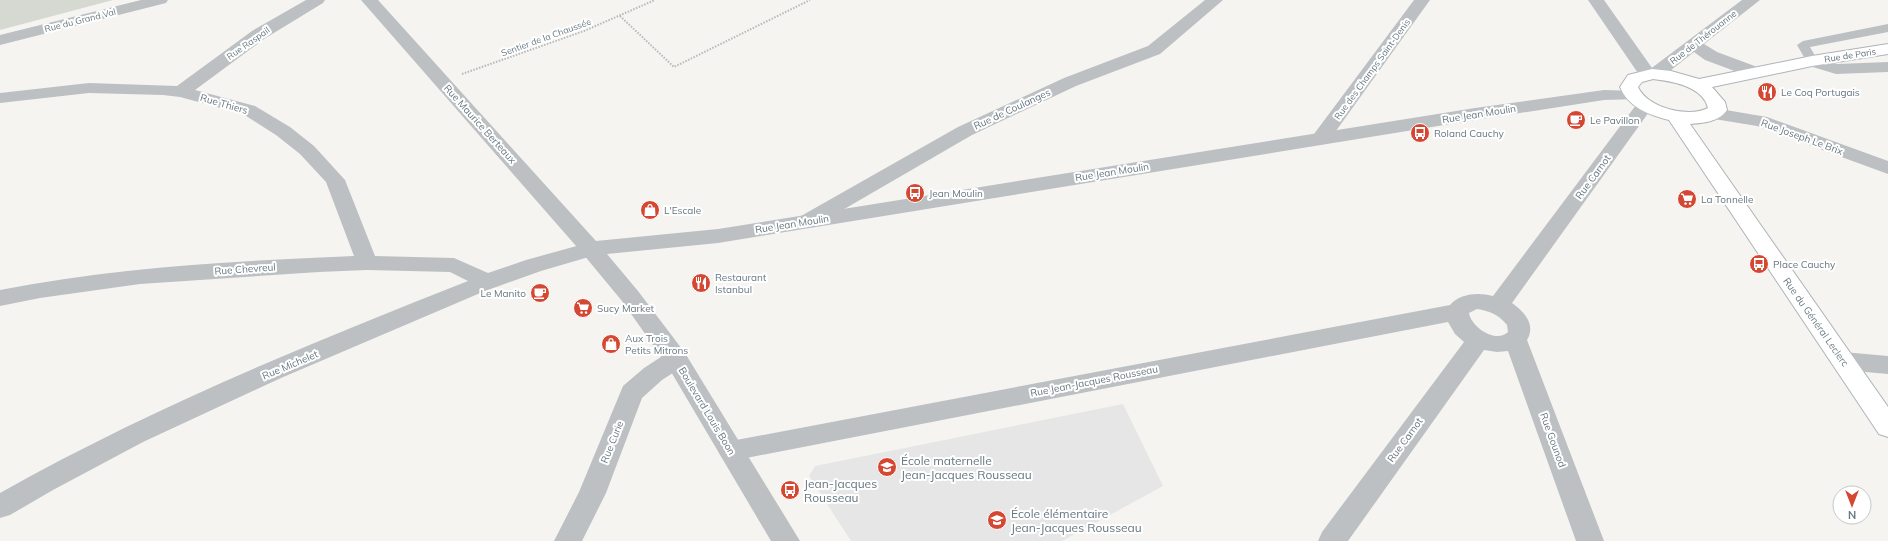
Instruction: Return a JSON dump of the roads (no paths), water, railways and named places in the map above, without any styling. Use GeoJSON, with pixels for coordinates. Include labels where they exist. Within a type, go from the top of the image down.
{"type":"FeatureCollection","features":[{"type":"Feature","properties":{"kind":"main road","name":"Rue de Paris"},"geometry":{"type":"LineString","coordinates":[[1696,85],[1754,72],[1888,48]]}},
{"type":"Feature","properties":{"kind":"main road"},"geometry":{"type":"LineString","coordinates":[[1652,75],[1672,77],[1696,85],[1715,98],[1718,105],[1718,110],[1714,114],[1704,118],[1676,117],[1639,100],[1629,88],[1630,83],[1635,78],[1652,75]]}},
{"type":"Feature","properties":{"kind":"main road","name":"Rue du Général Leclerc"},"geometry":{"type":"LineString","coordinates":[[1676,117],[1888,427]]}},
{"type":"Feature","properties":{"kind":"street","name":"Rue du Grand Val"},"geometry":{"type":"LineString","coordinates":[[0,40],[160,0]]}},
{"type":"Feature","properties":{"kind":"street","name":"Rue Raspail"},"geometry":{"type":"LineString","coordinates":[[181,92],[258,35],[317,0]]}},
{"type":"Feature","properties":{"kind":"street","name":"Rue Maurice Berteaux"},"geometry":{"type":"LineString","coordinates":[[369,0],[591,248]]}},
{"type":"Feature","properties":{"kind":"street","name":"Rue de Coulanges"},"geometry":{"type":"LineString","coordinates":[[808,221],[965,130],[1070,82],[1154,50],[1215,0]]}},
{"type":"Feature","properties":{"kind":"street","name":"Rue des Champs Saint-Denis"},"geometry":{"type":"LineString","coordinates":[[1321,138],[1422,0]]}},
{"type":"Feature","properties":{"kind":"street"},"geometry":{"type":"LineString","coordinates":[[1596,0],[1652,75]]}},
{"type":"Feature","properties":{"kind":"street","name":"Rue de Thérouanne"},"geometry":{"type":"LineString","coordinates":[[1652,75],[1752,0]]}},
{"type":"Feature","properties":{"kind":"street"},"geometry":{"type":"LineString","coordinates":[[1694,44],[1711,56],[1754,72]]}},
{"type":"Feature","properties":{"kind":"street","name":"Rue de Paris"},"geometry":{"type":"LineString","coordinates":[[1812,61],[1836,69],[1888,67]]}},
{"type":"Feature","properties":{"kind":"street","name":"Rue Thiers"},"geometry":{"type":"LineString","coordinates":[[0,98],[89,88],[163,90],[181,92],[249,110],[283,130],[306,150],[335,180],[367,263]]}},
{"type":"Feature","properties":{"kind":"street","name":"Rue Jean Moulin"},"geometry":{"type":"LineString","coordinates":[[591,248],[643,245],[718,236],[1321,138],[1604,95],[1639,100]]}},
{"type":"Feature","properties":{"kind":"street","name":"Rue Carnot"},"geometry":{"type":"LineString","coordinates":[[1498,306],[1639,100]]}},
{"type":"Feature","properties":{"kind":"street","name":"Rue Joseph Le Brix"},"geometry":{"type":"LineString","coordinates":[[1714,114],[1760,121],[1888,168]]}},
{"type":"Feature","properties":{"kind":"street","name":"Rue Michelet"},"geometry":{"type":"LineString","coordinates":[[0,507],[47,479],[217,396],[487,282],[553,258],[591,248]]}},
{"type":"Feature","properties":{"kind":"street","name":"Boulevard Louis Boon"},"geometry":{"type":"LineString","coordinates":[[591,248],[676,359],[786,541]]}},
{"type":"Feature","properties":{"kind":"street","name":"Rue Chevreul"},"geometry":{"type":"LineString","coordinates":[[0,298],[40,290],[140,277],[311,265],[367,263],[454,265],[487,282]]}},
{"type":"Feature","properties":{"kind":"street"},"geometry":{"type":"LineString","coordinates":[[1487,302],[1498,306],[1514,316],[1518,322],[1520,329],[1519,335],[1515,339],[1499,343],[1479,339],[1464,329],[1457,317],[1457,312],[1461,306],[1467,303],[1487,302]]}},
{"type":"Feature","properties":{"kind":"street","name":"Rue Jean-Jacques Rousseau"},"geometry":{"type":"LineString","coordinates":[[731,451],[1457,312]]}},
{"type":"Feature","properties":{"kind":"street","name":"Rue Carnot"},"geometry":{"type":"LineString","coordinates":[[1332,541],[1479,339]]}},
{"type":"Feature","properties":{"kind":"street","name":"Rue Gounod"},"geometry":{"type":"LineString","coordinates":[[1515,339],[1590,541]]}},
{"type":"Feature","properties":{"kind":"street","name":"Rue Curie"},"geometry":{"type":"LineString","coordinates":[[568,541],[592,493],[632,393],[652,374],[676,359]]}},
{"type":"Feature","properties":{"kind":"street"},"geometry":{"type":"LineString","coordinates":[[1843,361],[1888,365]]}},
{"type":"Feature","properties":{"kind":"lane"},"geometry":{"type":"LineString","coordinates":[[1812,61],[1803,45],[1888,28]]}},
{"type":"Feature","properties":{"kind":"place","name":"Le Coq Portugais"},"geometry":{"type":"Point","coordinates":[1767,92]}},
{"type":"Feature","properties":{"kind":"place","name":"Le Pavillon"},"geometry":{"type":"Point","coordinates":[1576,120]}},
{"type":"Feature","properties":{"kind":"place","name":"Roland Cauchy"},"geometry":{"type":"Point","coordinates":[1420,133]}},
{"type":"Feature","properties":{"kind":"place","name":"Jean Moulin"},"geometry":{"type":"Point","coordinates":[915,193]}},
{"type":"Feature","properties":{"kind":"place","name":"La Tonnelle"},"geometry":{"type":"Point","coordinates":[1687,199]}},
{"type":"Feature","properties":{"kind":"place","name":"L'Escale"},"geometry":{"type":"Point","coordinates":[650,210]}},
{"type":"Feature","properties":{"kind":"place","name":"Place Cauchy"},"geometry":{"type":"Point","coordinates":[1759,264]}},
{"type":"Feature","properties":{"kind":"place","name":"Restaurant Istanbul"},"geometry":{"type":"Point","coordinates":[701,283]}},
{"type":"Feature","properties":{"kind":"place","name":"Le Manito"},"geometry":{"type":"Point","coordinates":[540,293]}},
{"type":"Feature","properties":{"kind":"place","name":"Sucy Market"},"geometry":{"type":"Point","coordinates":[583,308]}},
{"type":"Feature","properties":{"kind":"place","name":"Aux Trois Petits Mitrons"},"geometry":{"type":"Point","coordinates":[611,344]}},
{"type":"Feature","properties":{"kind":"place","name":"École maternelle Jean-Jacques Rousseau"},"geometry":{"type":"Point","coordinates":[887,467]}},
{"type":"Feature","properties":{"kind":"place","name":"Jean-Jacques Rousseau"},"geometry":{"type":"Point","coordinates":[790,490]}},
{"type":"Feature","properties":{"kind":"place","name":"École élémentaire Jean-Jacques Rousseau"},"geometry":{"type":"Point","coordinates":[997,520]}}]}
